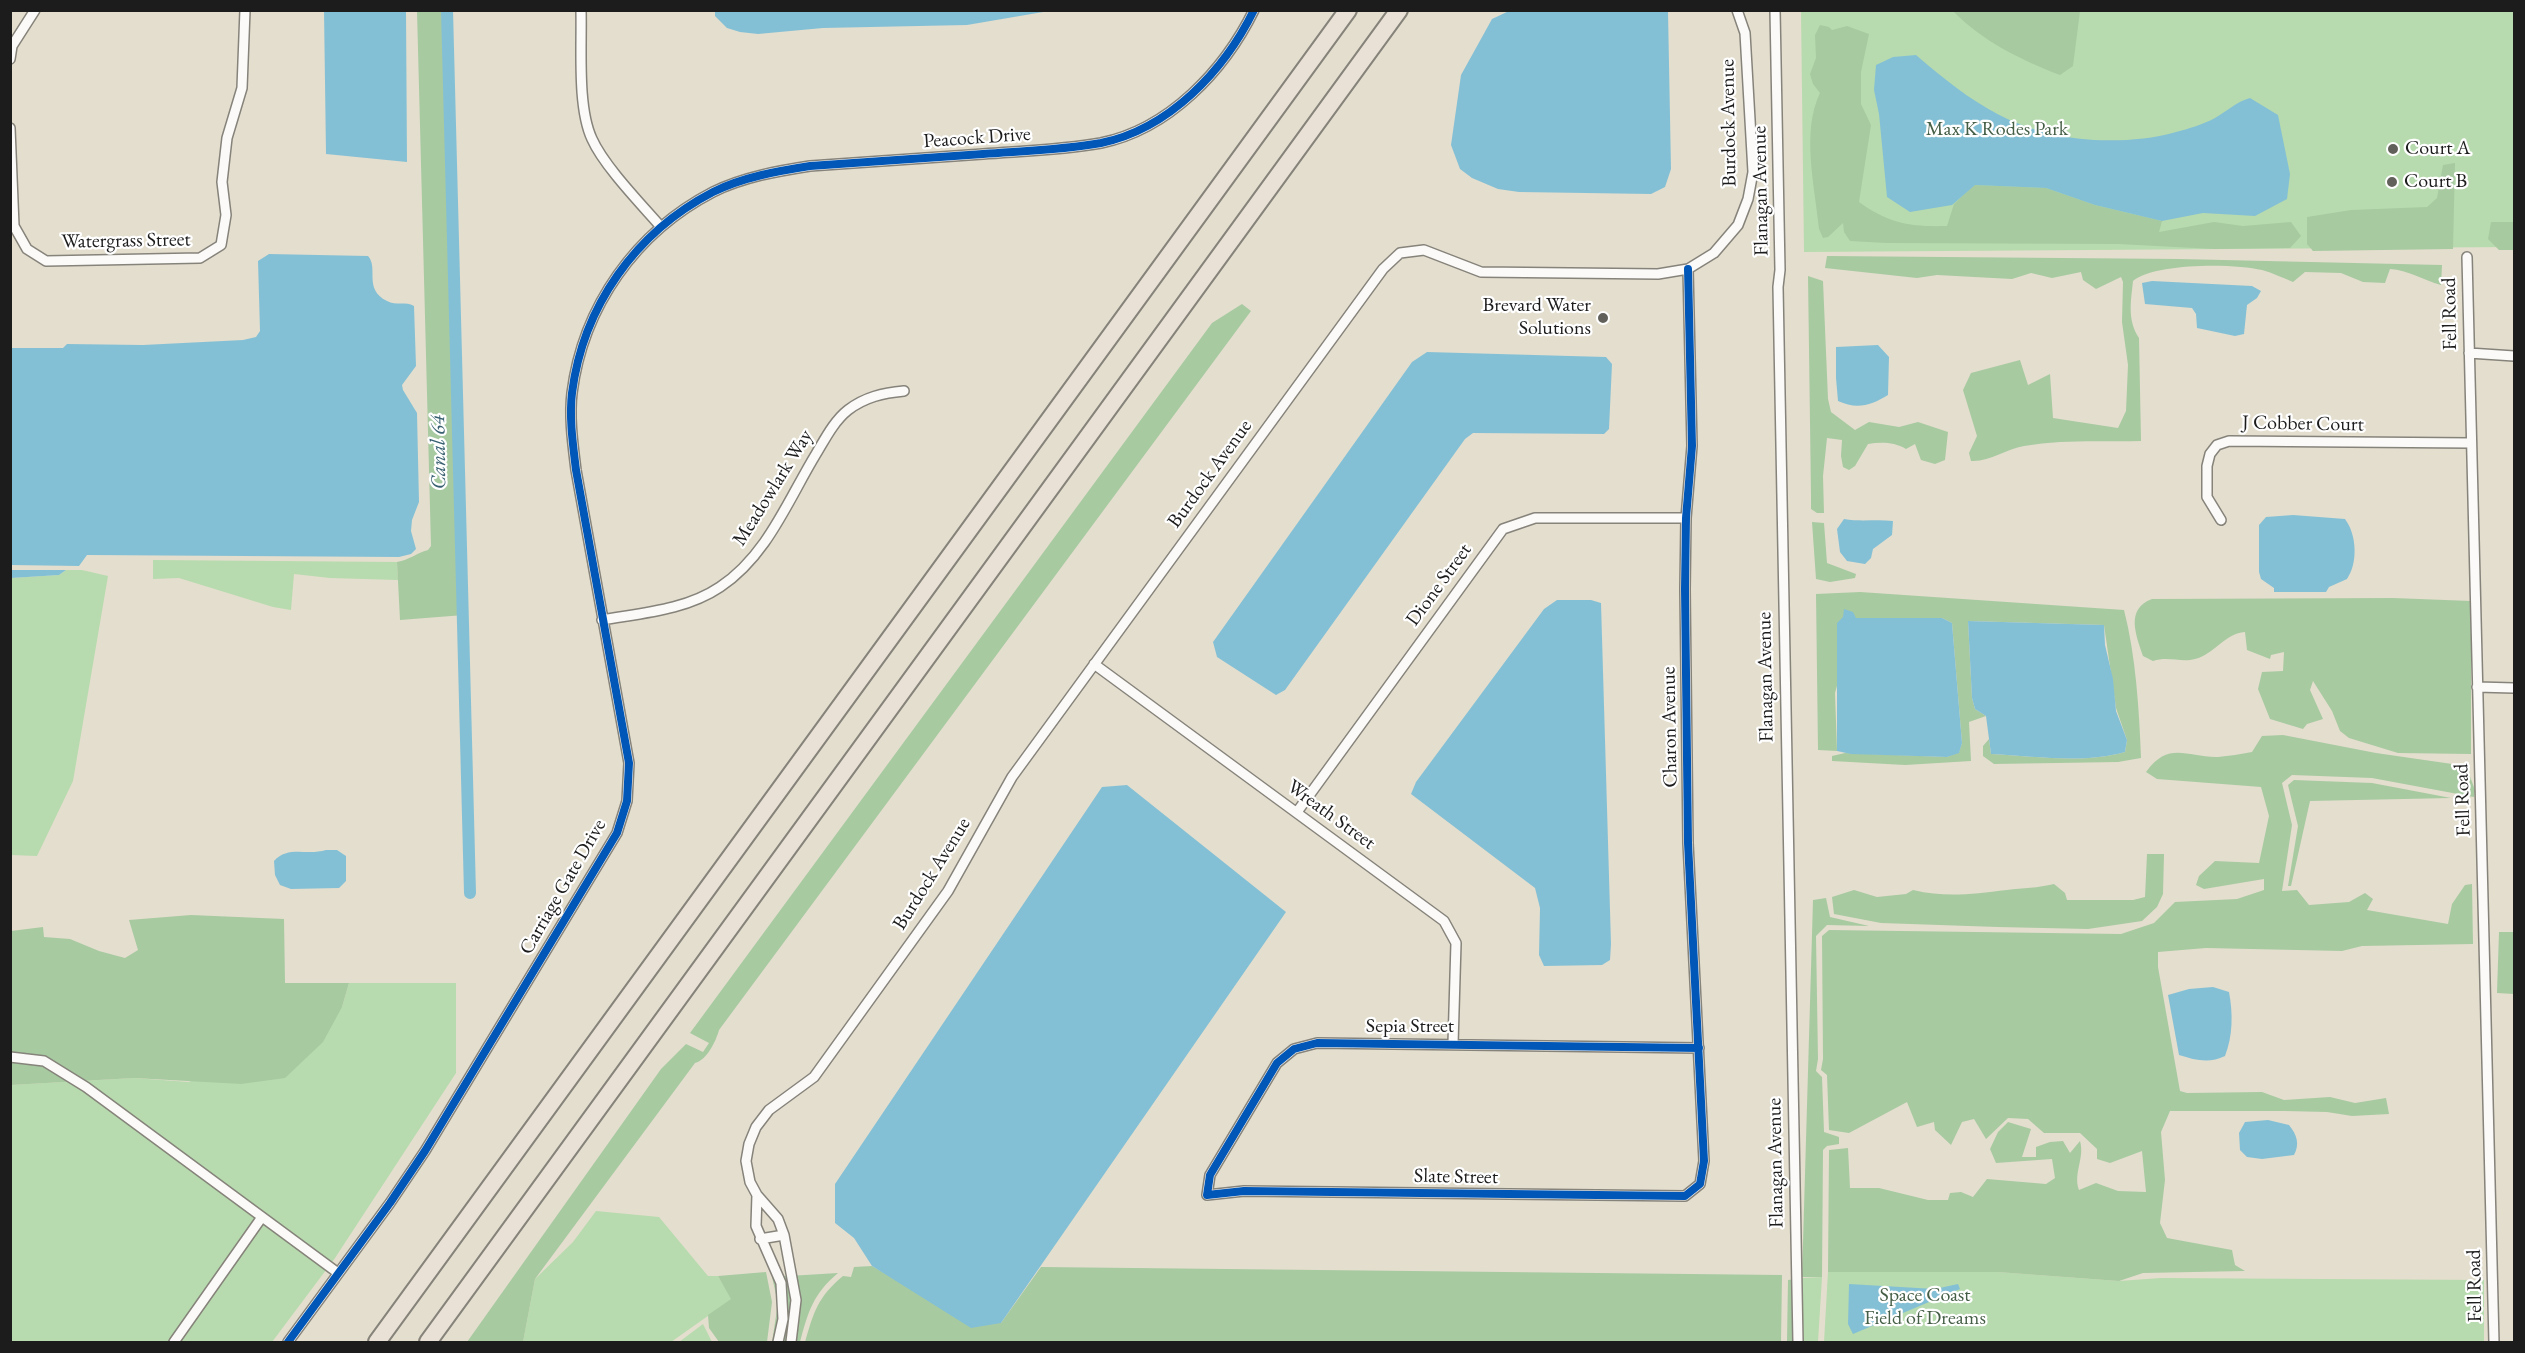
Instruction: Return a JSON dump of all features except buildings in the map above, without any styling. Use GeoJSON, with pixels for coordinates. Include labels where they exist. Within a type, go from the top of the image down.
{"type":"FeatureCollection","features":[{"type":"Feature","properties":{"kind":"highway"},"geometry":{"type":"LineString","coordinates":[[377,1342],[1348,10]]}},
{"type":"Feature","properties":{"kind":"highway"},"geometry":{"type":"LineString","coordinates":[[428,1342],[1399,10]]}},
{"type":"Feature","properties":{"kind":"street"},"geometry":{"type":"LineString","coordinates":[[10,59],[12,46],[35,10]]}},
{"type":"Feature","properties":{"kind":"street","name":"Watergrass Street"},"geometry":{"type":"LineString","coordinates":[[10,128],[14,226],[27,249],[46,261],[200,258],[221,245],[226,215],[222,182],[227,138],[242,88],[245,10]]}},
{"type":"Feature","properties":{"kind":"street"},"geometry":{"type":"LineString","coordinates":[[581,10],[584,112],[592,140],[617,176],[661,227]]}},
{"type":"Feature","properties":{"kind":"street","name":"Peacock Drive"},"geometry":{"type":"LineString","coordinates":[[661,227],[713,192],[777,172],[810,166],[1058,148],[1102,142],[1131,133],[1157,120],[1185,100],[1213,73],[1246,27],[1254,10]]}},
{"type":"Feature","properties":{"kind":"street","name":"Burdock Avenue"},"geometry":{"type":"LineString","coordinates":[[757,1195],[756,1226],[778,1278],[783,1319],[779,1339],[792,1340],[796,1300],[784,1234],[778,1219],[757,1195],[750,1182],[746,1161],[749,1144],[756,1127],[769,1110],[814,1077],[948,891],[1012,777],[1383,269],[1400,253],[1424,250],[1481,272],[1658,274],[1688,269],[1714,253],[1738,225],[1748,199],[1753,172],[1745,33],[1737,10]]}},
{"type":"Feature","properties":{"kind":"street","name":"Flanagan Avenue"},"geometry":{"type":"LineString","coordinates":[[1775,10],[1780,225],[1778,287],[1787,851],[1798,1342]]}},
{"type":"Feature","properties":{"kind":"street","name":"Carriage Gate Drive"},"geometry":{"type":"LineString","coordinates":[[288,1342],[425,1151],[617,833],[627,801],[629,763],[576,470],[572,431],[572,394],[580,351],[596,312],[630,257],[661,227]]}},
{"type":"Feature","properties":{"kind":"street","name":"Fell Road"},"geometry":{"type":"LineString","coordinates":[[2467,257],[2494,1342]]}},
{"type":"Feature","properties":{"kind":"street","name":"Charon Avenue"},"geometry":{"type":"LineString","coordinates":[[1688,269],[1692,446],[1686,518],[1688,843],[1704,1161],[1700,1184]]}},
{"type":"Feature","properties":{"kind":"street"},"geometry":{"type":"LineString","coordinates":[[2469,353],[2514,356]]}},
{"type":"Feature","properties":{"kind":"street","name":"Meadowlark Way"},"geometry":{"type":"LineString","coordinates":[[603,620],[678,606],[719,588],[743,569],[762,545],[829,431],[847,411],[866,399],[904,391]]}},
{"type":"Feature","properties":{"kind":"street","name":"J Cobber Court"},"geometry":{"type":"LineString","coordinates":[[2221,520],[2207,497],[2207,466],[2210,454],[2217,445],[2229,441],[2471,443]]}},
{"type":"Feature","properties":{"kind":"street","name":"Dione Street"},"geometry":{"type":"LineString","coordinates":[[1297,812],[1503,529],[1534,518],[1686,518]]}},
{"type":"Feature","properties":{"kind":"street","name":"Wreath Street"},"geometry":{"type":"LineString","coordinates":[[1094,664],[1444,921],[1456,943],[1454,1044]]}},
{"type":"Feature","properties":{"kind":"street"},"geometry":{"type":"LineString","coordinates":[[2477,687],[2514,688]]}},
{"type":"Feature","properties":{"kind":"street","name":"Sepia Street"},"geometry":{"type":"LineString","coordinates":[[1207,1195],[1210,1175],[1277,1063],[1294,1048],[1317,1043],[1699,1048]]}},
{"type":"Feature","properties":{"kind":"street"},"geometry":{"type":"LineString","coordinates":[[10,1056],[44,1061],[86,1087],[338,1273]]}},
{"type":"Feature","properties":{"kind":"street","name":"Slate Street"},"geometry":{"type":"LineString","coordinates":[[1207,1195],[1244,1191],[1685,1196],[1700,1184]]}},
{"type":"Feature","properties":{"kind":"street"},"geometry":{"type":"LineString","coordinates":[[174,1342],[262,1217]]}},
{"type":"Feature","properties":{"kind":"street"},"geometry":{"type":"LineString","coordinates":[[760,1239],[784,1234]]}},
{"type":"Feature","properties":{"kind":"street"},"geometry":{"type":"LineString","coordinates":[[778,1278],[792,1271]]}},
{"type":"Feature","properties":{"kind":"green space"},"geometry":{"type":"Polygon","coordinates":[[[417,11],[448,11],[464,615],[400,620],[397,562],[428,550],[431,546],[417,11]]]}},
{"type":"Feature","properties":{"kind":"green space","name":"Max K Rodes Park"},"geometry":{"type":"Polygon","coordinates":[[[1801,11],[2514,11],[2514,247],[1804,252],[1801,11]]]}},
{"type":"Feature","properties":{"kind":"green space"},"geometry":{"type":"Polygon","coordinates":[[[1953,11],[2080,11],[2073,66],[2060,75],[2031,63],[1976,32],[1953,11]]]}},
{"type":"Feature","properties":{"kind":"green space"},"geometry":{"type":"Polygon","coordinates":[[[1820,25],[1832,30],[1847,26],[1869,34],[1861,72],[1861,104],[1871,125],[1859,202],[1891,220],[1912,225],[1947,226],[1954,204],[1974,185],[2046,188],[2095,205],[2162,221],[2159,232],[2214,222],[2243,226],[2291,222],[2301,236],[2290,248],[2214,249],[2118,244],[1886,243],[1850,241],[1844,232],[1843,223],[1828,237],[1823,238],[1819,229],[1810,142],[1814,108],[1820,93],[1813,84],[1810,74],[1816,58],[1815,35],[1820,25]]]}},
{"type":"Feature","properties":{"kind":"green space"},"geometry":{"type":"Polygon","coordinates":[[[2455,163],[2453,249],[2313,251],[2307,244],[2307,217],[2351,210],[2427,207],[2437,198],[2443,165],[2455,163]]]}},
{"type":"Feature","properties":{"kind":"green space"},"geometry":{"type":"Polygon","coordinates":[[[2491,222],[2514,222],[2514,250],[2499,250],[2488,239],[2491,222]]]}},
{"type":"Feature","properties":{"kind":"green space"},"geometry":{"type":"Polygon","coordinates":[[[1827,256],[2179,259],[2442,265],[2441,285],[2409,273],[2390,269],[2385,283],[2363,282],[2341,273],[2305,272],[2293,282],[2262,270],[2233,266],[2194,266],[2143,275],[2133,281],[2131,296],[2133,324],[2139,338],[2141,441],[2039,444],[2017,448],[1985,460],[1971,461],[1969,453],[1977,436],[1963,390],[1971,373],[2020,360],[2028,385],[2050,374],[2053,418],[2118,428],[2126,411],[2128,365],[2122,322],[2123,282],[2121,277],[2096,289],[2083,280],[2081,272],[2052,278],[2031,273],[2012,279],[1937,275],[1917,278],[1825,268],[1827,256]]]}},
{"type":"Feature","properties":{"kind":"green space"},"geometry":{"type":"Polygon","coordinates":[[[1808,276],[1823,281],[1828,399],[1831,412],[1855,430],[1869,422],[1899,427],[1918,422],[1948,432],[1945,460],[1935,464],[1921,460],[1915,444],[1906,449],[1892,444],[1878,443],[1868,444],[1855,466],[1849,470],[1843,467],[1842,440],[1827,438],[1823,476],[1824,513],[1817,513],[1811,509],[1808,276]]]}},
{"type":"Feature","properties":{"kind":"green space"},"geometry":{"type":"Polygon","coordinates":[[[1242,304],[1251,311],[719,1030],[707,1054],[695,1063],[535,1279],[523,1342],[467,1342],[661,1069],[686,1044],[703,1052],[709,1043],[690,1033],[1212,323],[1242,304]]]}},
{"type":"Feature","properties":{"kind":"green space"},"geometry":{"type":"Polygon","coordinates":[[[1812,522],[1824,523],[1827,563],[1856,574],[1855,578],[1830,582],[1816,579],[1812,522]]]}},
{"type":"Feature","properties":{"kind":"green space"},"geometry":{"type":"Polygon","coordinates":[[[153,560],[397,562],[398,580],[330,578],[294,574],[291,610],[273,607],[179,578],[153,579],[153,560]]]}},
{"type":"Feature","properties":{"kind":"green space"},"geometry":{"type":"Polygon","coordinates":[[[66,570],[82,570],[108,576],[73,781],[37,856],[11,855],[11,578],[59,575],[66,570]]]}},
{"type":"Feature","properties":{"kind":"green space"},"geometry":{"type":"Polygon","coordinates":[[[1860,592],[2124,610],[2134,665],[2141,758],[2118,762],[1994,764],[1983,756],[1983,746],[1989,739],[1991,754],[2075,758],[2109,756],[2125,752],[2127,740],[2116,708],[2104,625],[1968,621],[1972,698],[1975,709],[1986,716],[1969,722],[1971,761],[1905,765],[1832,761],[1832,756],[1845,753],[1947,757],[1959,752],[1962,743],[1952,623],[1942,618],[1856,618],[1835,693],[1837,751],[1818,750],[1816,594],[1860,592]]]}},
{"type":"Feature","properties":{"kind":"green space"},"geometry":{"type":"Polygon","coordinates":[[[2393,598],[2471,601],[2471,754],[2398,753],[2349,738],[2340,731],[2332,711],[2313,681],[2310,690],[2323,719],[2307,724],[2303,729],[2270,719],[2258,689],[2262,672],[2283,671],[2284,652],[2271,655],[2270,659],[2247,650],[2245,632],[2232,636],[2195,659],[2153,661],[2143,656],[2135,623],[2138,609],[2152,599],[2393,598]]]}},
{"type":"Feature","properties":{"kind":"green space"},"geometry":{"type":"Polygon","coordinates":[[[2283,735],[2376,753],[2466,766],[2475,790],[2474,797],[2372,778],[2292,775],[2282,783],[2292,825],[2282,891],[2297,890],[2309,905],[2349,902],[2365,893],[2373,899],[2367,910],[2448,924],[2452,904],[2465,885],[2472,884],[2473,944],[2362,946],[2342,951],[2206,948],[2158,952],[2158,967],[2180,1091],[2187,1093],[2262,1092],[2284,1100],[2330,1097],[2355,1103],[2386,1098],[2389,1114],[2352,1116],[2327,1112],[2170,1111],[2161,1132],[2165,1180],[2160,1223],[2167,1238],[2232,1250],[2235,1265],[2245,1271],[2143,1273],[2119,1281],[1997,1272],[1828,1272],[1829,1150],[1848,1148],[1850,1188],[1879,1188],[1928,1200],[1948,1200],[1950,1193],[1961,1192],[1973,1197],[1987,1179],[2046,1184],[2055,1178],[2052,1159],[1996,1163],[1990,1149],[1998,1132],[2008,1122],[2031,1129],[2022,1157],[2036,1157],[2036,1147],[2050,1142],[2063,1141],[2070,1153],[2080,1141],[2081,1153],[2077,1178],[2079,1190],[2096,1183],[2118,1191],[2146,1192],[2142,1151],[2110,1163],[2097,1159],[2097,1149],[2080,1133],[2044,1133],[2028,1119],[2008,1118],[1986,1139],[1974,1119],[1962,1122],[1951,1145],[1935,1130],[1934,1122],[1917,1127],[1907,1102],[1849,1133],[1829,1130],[1827,1075],[1821,1070],[1823,1059],[1822,936],[1829,930],[2121,934],[2154,923],[2175,902],[2237,899],[2264,890],[2264,879],[2204,889],[2196,885],[2199,876],[2215,861],[2259,863],[2269,816],[2261,787],[2157,779],[2146,772],[2154,762],[2171,753],[2218,757],[2252,752],[2262,736],[2283,735]]]}},
{"type":"Feature","properties":{"kind":"green space"},"geometry":{"type":"Polygon","coordinates":[[[2294,780],[2372,783],[2451,798],[2310,801],[2291,886],[2288,886],[2298,826],[2288,785],[2294,780]]]}},
{"type":"Feature","properties":{"kind":"green space"},"geometry":{"type":"Polygon","coordinates":[[[2147,854],[2164,854],[2163,894],[2157,907],[2142,921],[2088,929],[1998,927],[1881,923],[1834,914],[1832,897],[1854,890],[1877,897],[1906,894],[1913,890],[1937,894],[1960,894],[2054,884],[2065,893],[2067,900],[2133,900],[2145,897],[2147,854]]]}},
{"type":"Feature","properties":{"kind":"green space"},"geometry":{"type":"Polygon","coordinates":[[[1826,898],[1830,917],[1869,926],[1827,925],[1816,936],[1818,1059],[1816,1071],[1822,1077],[1824,1132],[1839,1137],[1839,1144],[1827,1146],[1823,1150],[1822,1277],[1802,1277],[1813,900],[1826,898]]]}},
{"type":"Feature","properties":{"kind":"green space"},"geometry":{"type":"Polygon","coordinates":[[[191,915],[284,919],[285,983],[349,983],[342,1007],[323,1042],[285,1078],[241,1084],[134,1078],[11,1085],[11,931],[43,927],[44,937],[70,939],[99,951],[125,958],[138,950],[129,920],[191,915]]]}},
{"type":"Feature","properties":{"kind":"green space"},"geometry":{"type":"Polygon","coordinates":[[[2499,932],[2514,932],[2514,994],[2497,993],[2499,932]]]}},
{"type":"Feature","properties":{"kind":"green space"},"geometry":{"type":"Polygon","coordinates":[[[349,983],[456,983],[456,1073],[335,1258],[272,1342],[11,1342],[10,1085],[134,1078],[189,1082],[342,1007],[349,983]]]}},
{"type":"Feature","properties":{"kind":"green space"},"geometry":{"type":"Polygon","coordinates":[[[596,1211],[659,1217],[708,1276],[718,1276],[732,1299],[671,1342],[523,1342],[535,1279],[573,1242],[596,1211]]]}},
{"type":"Feature","properties":{"kind":"green space"},"geometry":{"type":"Polygon","coordinates":[[[872,1266],[896,1280],[1001,1323],[1041,1267],[1782,1275],[1781,1342],[805,1342],[814,1313],[828,1291],[843,1276],[851,1277],[854,1267],[872,1266]]]}},
{"type":"Feature","properties":{"kind":"green space"},"geometry":{"type":"Polygon","coordinates":[[[766,1272],[772,1302],[767,1342],[719,1342],[709,1328],[708,1315],[731,1299],[718,1276],[766,1272]]]}},
{"type":"Feature","properties":{"kind":"green space","name":"Space Coast Field of Dreams"},"geometry":{"type":"Polygon","coordinates":[[[1828,1272],[1997,1272],[2119,1281],[2161,1278],[2484,1280],[2484,1342],[1824,1342],[1828,1272]]]}},
{"type":"Feature","properties":{"kind":"green space"},"geometry":{"type":"Polygon","coordinates":[[[838,1273],[817,1296],[800,1342],[772,1342],[778,1303],[772,1277],[838,1273]]]}},
{"type":"Feature","properties":{"kind":"green space"},"geometry":{"type":"Polygon","coordinates":[[[1822,1277],[1818,1342],[1802,1342],[1802,1278],[1822,1277]]]}},
{"type":"Feature","properties":{"kind":"green space"},"geometry":{"type":"Polygon","coordinates":[[[1802,1278],[1802,1342],[1787,1342],[1788,1280],[1802,1278]]]}},
{"type":"Feature","properties":{"kind":"green space"},"geometry":{"type":"Polygon","coordinates":[[[703,1324],[712,1342],[679,1342],[703,1324]]]}},
{"type":"Feature","properties":{"kind":"water"},"geometry":{"type":"Polygon","coordinates":[[[715,10],[1049,11],[967,25],[823,28],[758,34],[727,28],[715,16],[715,10]]]}},
{"type":"Feature","properties":{"kind":"water"},"geometry":{"type":"Polygon","coordinates":[[[324,11],[406,11],[407,162],[326,154],[324,11]]]}},
{"type":"Feature","properties":{"kind":"water"},"geometry":{"type":"Polygon","coordinates":[[[1509,11],[1668,11],[1671,169],[1665,187],[1651,194],[1519,192],[1498,189],[1472,178],[1460,169],[1451,145],[1461,75],[1492,19],[1509,11]]]}},
{"type":"Feature","properties":{"kind":"water"},"geometry":{"type":"Polygon","coordinates":[[[1916,55],[1957,88],[1997,114],[2042,132],[2067,137],[2115,140],[2166,135],[2206,122],[2250,98],[2278,115],[2290,174],[2287,199],[2255,216],[2203,213],[2162,221],[2095,205],[2046,188],[1975,185],[1952,205],[1910,212],[1887,197],[1879,114],[1874,90],[1876,65],[1893,57],[1916,55]]]}},
{"type":"Feature","properties":{"kind":"water"},"geometry":{"type":"Polygon","coordinates":[[[269,254],[368,256],[372,266],[375,291],[387,301],[414,306],[416,366],[402,385],[417,413],[419,502],[412,520],[411,531],[416,549],[411,554],[399,557],[87,555],[79,566],[11,565],[11,348],[63,348],[67,344],[143,345],[243,340],[256,337],[260,331],[258,261],[269,254]]]}},
{"type":"Feature","properties":{"kind":"water"},"geometry":{"type":"Polygon","coordinates":[[[2152,281],[2252,286],[2261,291],[2257,298],[2247,305],[2244,334],[2235,336],[2197,328],[2196,314],[2192,308],[2145,304],[2142,283],[2152,281]]]}},
{"type":"Feature","properties":{"kind":"water"},"geometry":{"type":"Polygon","coordinates":[[[1878,345],[1889,357],[1888,395],[1858,406],[1838,401],[1836,347],[1878,345]]]}},
{"type":"Feature","properties":{"kind":"water"},"geometry":{"type":"Polygon","coordinates":[[[1427,352],[1606,357],[1612,364],[1609,429],[1604,434],[1473,433],[1465,439],[1285,690],[1276,695],[1217,657],[1213,642],[1412,362],[1427,352]]]}},
{"type":"Feature","properties":{"kind":"water"},"geometry":{"type":"Polygon","coordinates":[[[2293,515],[2345,519],[2352,533],[2355,549],[2351,572],[2347,579],[2329,587],[2326,592],[2274,592],[2274,588],[2261,579],[2259,525],[2266,517],[2293,515]]]}},
{"type":"Feature","properties":{"kind":"water"},"geometry":{"type":"Polygon","coordinates":[[[1844,519],[1893,521],[1892,535],[1873,549],[1871,558],[1865,564],[1847,561],[1840,552],[1837,529],[1844,519]]]}},
{"type":"Feature","properties":{"kind":"water"},"geometry":{"type":"Polygon","coordinates":[[[11,570],[66,570],[59,575],[11,578],[11,570]]]}},
{"type":"Feature","properties":{"kind":"water"},"geometry":{"type":"Polygon","coordinates":[[[1557,600],[1591,600],[1601,603],[1611,944],[1610,960],[1602,965],[1544,966],[1539,955],[1540,908],[1535,888],[1411,794],[1416,782],[1544,609],[1557,600]]]}},
{"type":"Feature","properties":{"kind":"water"},"geometry":{"type":"Polygon","coordinates":[[[1844,609],[1853,612],[1856,618],[1942,618],[1952,623],[1962,743],[1959,753],[1947,757],[1851,754],[1837,751],[1837,623],[1843,617],[1844,609]]]}},
{"type":"Feature","properties":{"kind":"water"},"geometry":{"type":"Polygon","coordinates":[[[1968,621],[2104,625],[2116,711],[2127,740],[2125,752],[2092,758],[1991,754],[1986,716],[1975,709],[1972,698],[1968,621]]]}},
{"type":"Feature","properties":{"kind":"water"},"geometry":{"type":"Polygon","coordinates":[[[1127,785],[1286,912],[1001,1323],[971,1328],[872,1266],[854,1238],[835,1223],[835,1184],[1102,787],[1127,785]]]}},
{"type":"Feature","properties":{"kind":"water"},"geometry":{"type":"Polygon","coordinates":[[[337,850],[346,856],[346,881],[339,888],[291,889],[280,885],[275,875],[274,861],[279,856],[292,852],[337,850]]]}},
{"type":"Feature","properties":{"kind":"water"},"geometry":{"type":"Polygon","coordinates":[[[2213,987],[2229,992],[2232,1024],[2225,1056],[2208,1061],[2179,1055],[2168,995],[2189,989],[2213,987]]]}},
{"type":"Feature","properties":{"kind":"water"},"geometry":{"type":"Polygon","coordinates":[[[2268,1120],[2289,1125],[2292,1129],[2297,1143],[2294,1155],[2262,1159],[2247,1157],[2240,1150],[2239,1133],[2245,1122],[2268,1120]]]}},
{"type":"Feature","properties":{"kind":"water"},"geometry":{"type":"Polygon","coordinates":[[[1849,1284],[1935,1289],[1958,1284],[1960,1289],[1853,1334],[1848,1324],[1849,1284]]]}},
{"type":"Feature","properties":{"kind":"waterway","name":"Canal 64"},"geometry":{"type":"LineString","coordinates":[[447,10],[470,893]]}},
{"type":"Feature","properties":{"kind":"cycle path"},"geometry":{"type":"LineString","coordinates":[[288,1342],[390,1203],[425,1151],[617,833],[627,801],[629,763],[576,470],[571,412],[578,361],[588,331],[601,302],[618,275],[637,250],[685,209],[713,192],[748,178],[810,166],[1057,149],[1101,143],[1126,136],[1149,125],[1192,94],[1227,55],[1254,10]]}},
{"type":"Feature","properties":{"kind":"cycle path"},"geometry":{"type":"LineString","coordinates":[[1688,269],[1692,446],[1686,518],[1685,589],[1688,843],[1704,1161],[1700,1184],[1685,1196],[1244,1191],[1207,1195],[1210,1175],[1277,1063],[1294,1049],[1317,1043],[1699,1048]]}},
{"type":"Feature","properties":{"kind":"place","name":"Court A"},"geometry":{"type":"Point","coordinates":[2393,149]}},
{"type":"Feature","properties":{"kind":"place","name":"Court B"},"geometry":{"type":"Point","coordinates":[2392,182]}},
{"type":"Feature","properties":{"kind":"place","name":"Brevard Water Solutions"},"geometry":{"type":"Point","coordinates":[1603,318]}}]}
